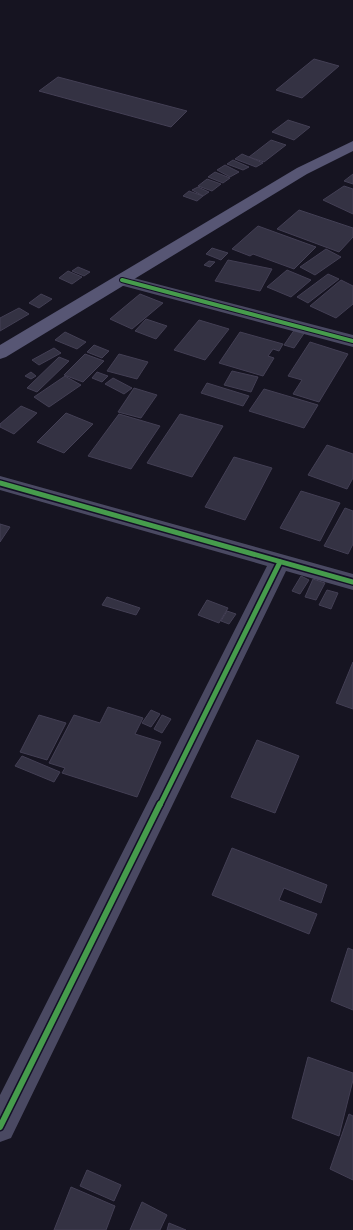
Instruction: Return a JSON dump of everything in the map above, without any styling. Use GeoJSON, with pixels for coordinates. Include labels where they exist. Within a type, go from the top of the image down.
{"type":"FeatureCollection","features":[{"type":"Feature","properties":{"kind":"main road"},"geometry":{"type":"LineString","coordinates":[[0,353],[302,171],[353,145]]}},
{"type":"Feature","properties":{"kind":"street"},"geometry":{"type":"LineString","coordinates":[[122,280],[353,341]]}},
{"type":"Feature","properties":{"kind":"street"},"geometry":{"type":"LineString","coordinates":[[0,483],[353,582]]}},
{"type":"Feature","properties":{"kind":"street"},"geometry":{"type":"LineString","coordinates":[[0,1127],[280,562]]}},
{"type":"Feature","properties":{"kind":"building"},"geometry":{"type":"Polygon","coordinates":[[[314,59],[339,66],[302,98],[276,90],[314,59]]]}},
{"type":"Feature","properties":{"kind":"building"},"geometry":{"type":"Polygon","coordinates":[[[58,77],[187,111],[171,127],[39,91],[58,77]]]}},
{"type":"Feature","properties":{"kind":"building"},"geometry":{"type":"Polygon","coordinates":[[[288,120],[310,127],[294,140],[272,132],[288,120]]]}},
{"type":"Feature","properties":{"kind":"building"},"geometry":{"type":"Polygon","coordinates":[[[271,140],[286,145],[264,162],[249,157],[271,140]]]}},
{"type":"Feature","properties":{"kind":"building"},"geometry":{"type":"Polygon","coordinates":[[[242,154],[263,163],[256,167],[235,159],[242,154]]]}},
{"type":"Feature","properties":{"kind":"building"},"geometry":{"type":"Polygon","coordinates":[[[233,160],[249,167],[243,170],[227,164],[233,160]]]}},
{"type":"Feature","properties":{"kind":"building"},"geometry":{"type":"Polygon","coordinates":[[[225,165],[239,172],[230,177],[217,170],[225,165]]]}},
{"type":"Feature","properties":{"kind":"building"},"geometry":{"type":"Polygon","coordinates":[[[215,172],[230,178],[223,183],[208,177],[215,172]]]}},
{"type":"Feature","properties":{"kind":"building"},"geometry":{"type":"Polygon","coordinates":[[[353,174],[353,184],[344,181],[353,174]]]}},
{"type":"Feature","properties":{"kind":"building"},"geometry":{"type":"Polygon","coordinates":[[[207,179],[221,184],[212,191],[198,186],[207,179]]]}},
{"type":"Feature","properties":{"kind":"building"},"geometry":{"type":"Polygon","coordinates":[[[344,186],[353,189],[353,214],[323,200],[344,186]]]}},
{"type":"Feature","properties":{"kind":"building"},"geometry":{"type":"Polygon","coordinates":[[[198,187],[209,192],[203,196],[192,190],[198,187]]]}},
{"type":"Feature","properties":{"kind":"building"},"geometry":{"type":"Polygon","coordinates":[[[189,191],[203,196],[197,201],[183,196],[189,191]]]}},
{"type":"Feature","properties":{"kind":"building"},"geometry":{"type":"Polygon","coordinates":[[[299,210],[353,228],[353,237],[339,252],[277,229],[299,210]]]}},
{"type":"Feature","properties":{"kind":"building"},"geometry":{"type":"Polygon","coordinates":[[[258,226],[316,247],[294,269],[253,254],[250,256],[232,249],[258,226]]]}},
{"type":"Feature","properties":{"kind":"building"},"geometry":{"type":"Polygon","coordinates":[[[212,248],[228,253],[221,260],[206,254],[212,248]]]}},
{"type":"Feature","properties":{"kind":"building"},"geometry":{"type":"Polygon","coordinates":[[[326,249],[341,257],[315,275],[300,267],[326,249]]]}},
{"type":"Feature","properties":{"kind":"building"},"geometry":{"type":"Polygon","coordinates":[[[228,260],[272,269],[260,291],[215,281],[228,260]]]}},
{"type":"Feature","properties":{"kind":"building"},"geometry":{"type":"Polygon","coordinates":[[[209,261],[215,262],[210,267],[204,265],[209,261]]]}},
{"type":"Feature","properties":{"kind":"building"},"geometry":{"type":"Polygon","coordinates":[[[78,267],[90,272],[84,276],[72,271],[78,267]]]}},
{"type":"Feature","properties":{"kind":"building"},"geometry":{"type":"Polygon","coordinates":[[[287,270],[311,280],[291,297],[267,287],[287,270]]]}},
{"type":"Feature","properties":{"kind":"building"},"geometry":{"type":"Polygon","coordinates":[[[68,271],[82,277],[72,284],[59,278],[68,271]]]}},
{"type":"Feature","properties":{"kind":"building"},"geometry":{"type":"Polygon","coordinates":[[[328,274],[339,279],[308,303],[297,297],[328,274]]]}},
{"type":"Feature","properties":{"kind":"building"},"geometry":{"type":"Polygon","coordinates":[[[341,280],[353,286],[353,304],[336,318],[310,306],[341,280]]]}},
{"type":"Feature","properties":{"kind":"building"},"geometry":{"type":"Polygon","coordinates":[[[41,294],[52,299],[39,308],[29,303],[41,294]]]}},
{"type":"Feature","properties":{"kind":"building"},"geometry":{"type":"Polygon","coordinates":[[[140,294],[163,303],[132,329],[110,319],[140,294]]]}},
{"type":"Feature","properties":{"kind":"building"},"geometry":{"type":"Polygon","coordinates":[[[19,308],[29,314],[0,331],[0,318],[19,308]]]}},
{"type":"Feature","properties":{"kind":"building"},"geometry":{"type":"Polygon","coordinates":[[[146,319],[167,326],[156,339],[135,331],[146,319]]]}},
{"type":"Feature","properties":{"kind":"building"},"geometry":{"type":"Polygon","coordinates":[[[199,320],[229,329],[205,360],[174,350],[199,320]]]}},
{"type":"Feature","properties":{"kind":"building"},"geometry":{"type":"Polygon","coordinates":[[[295,329],[305,332],[294,348],[284,345],[295,329]]]}},
{"type":"Feature","properties":{"kind":"building"},"geometry":{"type":"Polygon","coordinates":[[[65,332],[86,342],[77,349],[55,340],[65,332]]]}},
{"type":"Feature","properties":{"kind":"building"},"geometry":{"type":"Polygon","coordinates":[[[240,332],[283,344],[279,351],[273,349],[268,356],[274,358],[263,376],[219,363],[240,332]]]}},
{"type":"Feature","properties":{"kind":"building"},"geometry":{"type":"Polygon","coordinates":[[[310,342],[348,354],[319,402],[293,394],[302,380],[288,376],[310,342]]]}},
{"type":"Feature","properties":{"kind":"building"},"geometry":{"type":"Polygon","coordinates":[[[94,345],[109,351],[102,358],[87,352],[94,345]]]}},
{"type":"Feature","properties":{"kind":"building"},"geometry":{"type":"Polygon","coordinates":[[[54,348],[61,353],[39,365],[32,360],[54,348]]]}},
{"type":"Feature","properties":{"kind":"building"},"geometry":{"type":"Polygon","coordinates":[[[85,354],[104,361],[83,382],[64,375],[85,354]]]}},
{"type":"Feature","properties":{"kind":"building"},"geometry":{"type":"Polygon","coordinates":[[[119,354],[148,362],[137,379],[107,371],[119,354]]]}},
{"type":"Feature","properties":{"kind":"building"},"geometry":{"type":"Polygon","coordinates":[[[59,357],[69,361],[37,392],[27,388],[59,357]]]}},
{"type":"Feature","properties":{"kind":"building"},"geometry":{"type":"Polygon","coordinates":[[[232,371],[258,377],[251,392],[224,385],[232,371]]]}},
{"type":"Feature","properties":{"kind":"building"},"geometry":{"type":"Polygon","coordinates":[[[31,372],[36,376],[31,379],[25,376],[31,372]]]}},
{"type":"Feature","properties":{"kind":"building"},"geometry":{"type":"Polygon","coordinates":[[[97,372],[108,376],[102,382],[92,378],[97,372]]]}},
{"type":"Feature","properties":{"kind":"building"},"geometry":{"type":"Polygon","coordinates":[[[65,376],[81,385],[49,407],[34,397],[65,376]]]}},
{"type":"Feature","properties":{"kind":"building"},"geometry":{"type":"Polygon","coordinates":[[[113,378],[132,388],[124,394],[105,384],[113,378]]]}},
{"type":"Feature","properties":{"kind":"building"},"geometry":{"type":"Polygon","coordinates":[[[207,383],[249,396],[243,406],[201,393],[207,383]]]}},
{"type":"Feature","properties":{"kind":"building"},"geometry":{"type":"Polygon","coordinates":[[[134,388],[157,395],[141,418],[118,412],[134,388]]]}},
{"type":"Feature","properties":{"kind":"building"},"geometry":{"type":"Polygon","coordinates":[[[264,389],[318,405],[304,428],[249,411],[264,389]]]}},
{"type":"Feature","properties":{"kind":"building"},"geometry":{"type":"Polygon","coordinates":[[[21,406],[37,413],[14,434],[0,427],[0,424],[21,406]]]}},
{"type":"Feature","properties":{"kind":"building"},"geometry":{"type":"Polygon","coordinates":[[[66,413],[93,424],[64,453],[37,442],[66,413]]]}},
{"type":"Feature","properties":{"kind":"building"},"geometry":{"type":"Polygon","coordinates":[[[119,414],[160,426],[131,469],[88,456],[119,414]]]}},
{"type":"Feature","properties":{"kind":"building"},"geometry":{"type":"Polygon","coordinates":[[[180,414],[223,426],[192,477],[147,463],[180,414]]]}},
{"type":"Feature","properties":{"kind":"building"},"geometry":{"type":"Polygon","coordinates":[[[327,445],[353,454],[353,478],[347,489],[308,475],[327,445]]]}},
{"type":"Feature","properties":{"kind":"building"},"geometry":{"type":"Polygon","coordinates":[[[234,457],[272,468],[245,520],[205,507],[234,457]]]}},
{"type":"Feature","properties":{"kind":"building"},"geometry":{"type":"Polygon","coordinates":[[[301,491],[340,503],[320,541],[280,528],[301,491]]]}},
{"type":"Feature","properties":{"kind":"building"},"geometry":{"type":"Polygon","coordinates":[[[345,508],[353,511],[353,544],[348,554],[324,546],[345,508]]]}},
{"type":"Feature","properties":{"kind":"building"},"geometry":{"type":"Polygon","coordinates":[[[0,524],[10,527],[0,542],[0,524]]]}},
{"type":"Feature","properties":{"kind":"building"},"geometry":{"type":"Polygon","coordinates":[[[301,576],[309,580],[300,594],[292,591],[301,576]]]}},
{"type":"Feature","properties":{"kind":"building"},"geometry":{"type":"Polygon","coordinates":[[[313,579],[325,583],[316,600],[305,597],[313,579]]]}},
{"type":"Feature","properties":{"kind":"building"},"geometry":{"type":"Polygon","coordinates":[[[327,590],[338,593],[331,609],[319,605],[327,590]]]}},
{"type":"Feature","properties":{"kind":"building"},"geometry":{"type":"Polygon","coordinates":[[[107,597],[140,608],[136,615],[102,605],[107,597]]]}},
{"type":"Feature","properties":{"kind":"building"},"geometry":{"type":"Polygon","coordinates":[[[207,600],[228,608],[219,623],[198,615],[207,600]]]}},
{"type":"Feature","properties":{"kind":"building"},"geometry":{"type":"Polygon","coordinates":[[[227,611],[236,614],[229,624],[221,621],[227,611]]]}},
{"type":"Feature","properties":{"kind":"building"},"geometry":{"type":"Polygon","coordinates":[[[353,662],[353,709],[336,703],[353,662]]]}},
{"type":"Feature","properties":{"kind":"building"},"geometry":{"type":"Polygon","coordinates":[[[108,707],[143,718],[135,734],[161,742],[137,797],[62,773],[65,768],[49,763],[74,715],[100,723],[108,707]]]}},
{"type":"Feature","properties":{"kind":"building"},"geometry":{"type":"Polygon","coordinates":[[[151,710],[160,714],[151,727],[142,723],[151,710]]]}},
{"type":"Feature","properties":{"kind":"building"},"geometry":{"type":"Polygon","coordinates":[[[39,715],[66,723],[47,760],[20,752],[39,715]]]}},
{"type":"Feature","properties":{"kind":"building"},"geometry":{"type":"Polygon","coordinates":[[[162,715],[171,719],[162,733],[154,729],[162,715]]]}},
{"type":"Feature","properties":{"kind":"building"},"geometry":{"type":"Polygon","coordinates":[[[257,740],[299,756],[275,813],[231,797],[257,740]]]}},
{"type":"Feature","properties":{"kind":"building"},"geometry":{"type":"Polygon","coordinates":[[[22,756],[60,772],[54,782],[15,766],[22,756]]]}},
{"type":"Feature","properties":{"kind":"building"},"geometry":{"type":"Polygon","coordinates":[[[232,848],[327,885],[321,903],[284,888],[279,900],[317,914],[309,934],[212,895],[232,848]]]}},
{"type":"Feature","properties":{"kind":"building"},"geometry":{"type":"Polygon","coordinates":[[[348,948],[353,950],[353,1010],[331,1001],[348,948]]]}},
{"type":"Feature","properties":{"kind":"building"},"geometry":{"type":"Polygon","coordinates":[[[308,1057],[353,1073],[353,1080],[339,1136],[292,1118],[308,1057]]]}},
{"type":"Feature","properties":{"kind":"building"},"geometry":{"type":"Polygon","coordinates":[[[349,1114],[353,1116],[353,1180],[330,1169],[349,1114]]]}},
{"type":"Feature","properties":{"kind":"building"},"geometry":{"type":"Polygon","coordinates":[[[87,1170],[121,1185],[114,1201],[80,1186],[87,1170]]]}},
{"type":"Feature","properties":{"kind":"building"},"geometry":{"type":"Polygon","coordinates":[[[71,1187],[115,1206],[106,1230],[54,1230],[71,1187]]]}},
{"type":"Feature","properties":{"kind":"building"},"geometry":{"type":"Polygon","coordinates":[[[142,1202],[167,1215],[160,1230],[130,1230],[142,1202]]]}},
{"type":"Feature","properties":{"kind":"building"},"geometry":{"type":"Polygon","coordinates":[[[169,1223],[186,1230],[167,1230],[169,1223]]]}},
{"type":"Feature","properties":{"kind":"cycle path"},"geometry":{"type":"LineString","coordinates":[[122,280],[353,341]]}},
{"type":"Feature","properties":{"kind":"cycle path"},"geometry":{"type":"LineString","coordinates":[[0,483],[353,582]]}},
{"type":"Feature","properties":{"kind":"cycle path"},"geometry":{"type":"LineString","coordinates":[[0,1127],[280,562]]}}]}
